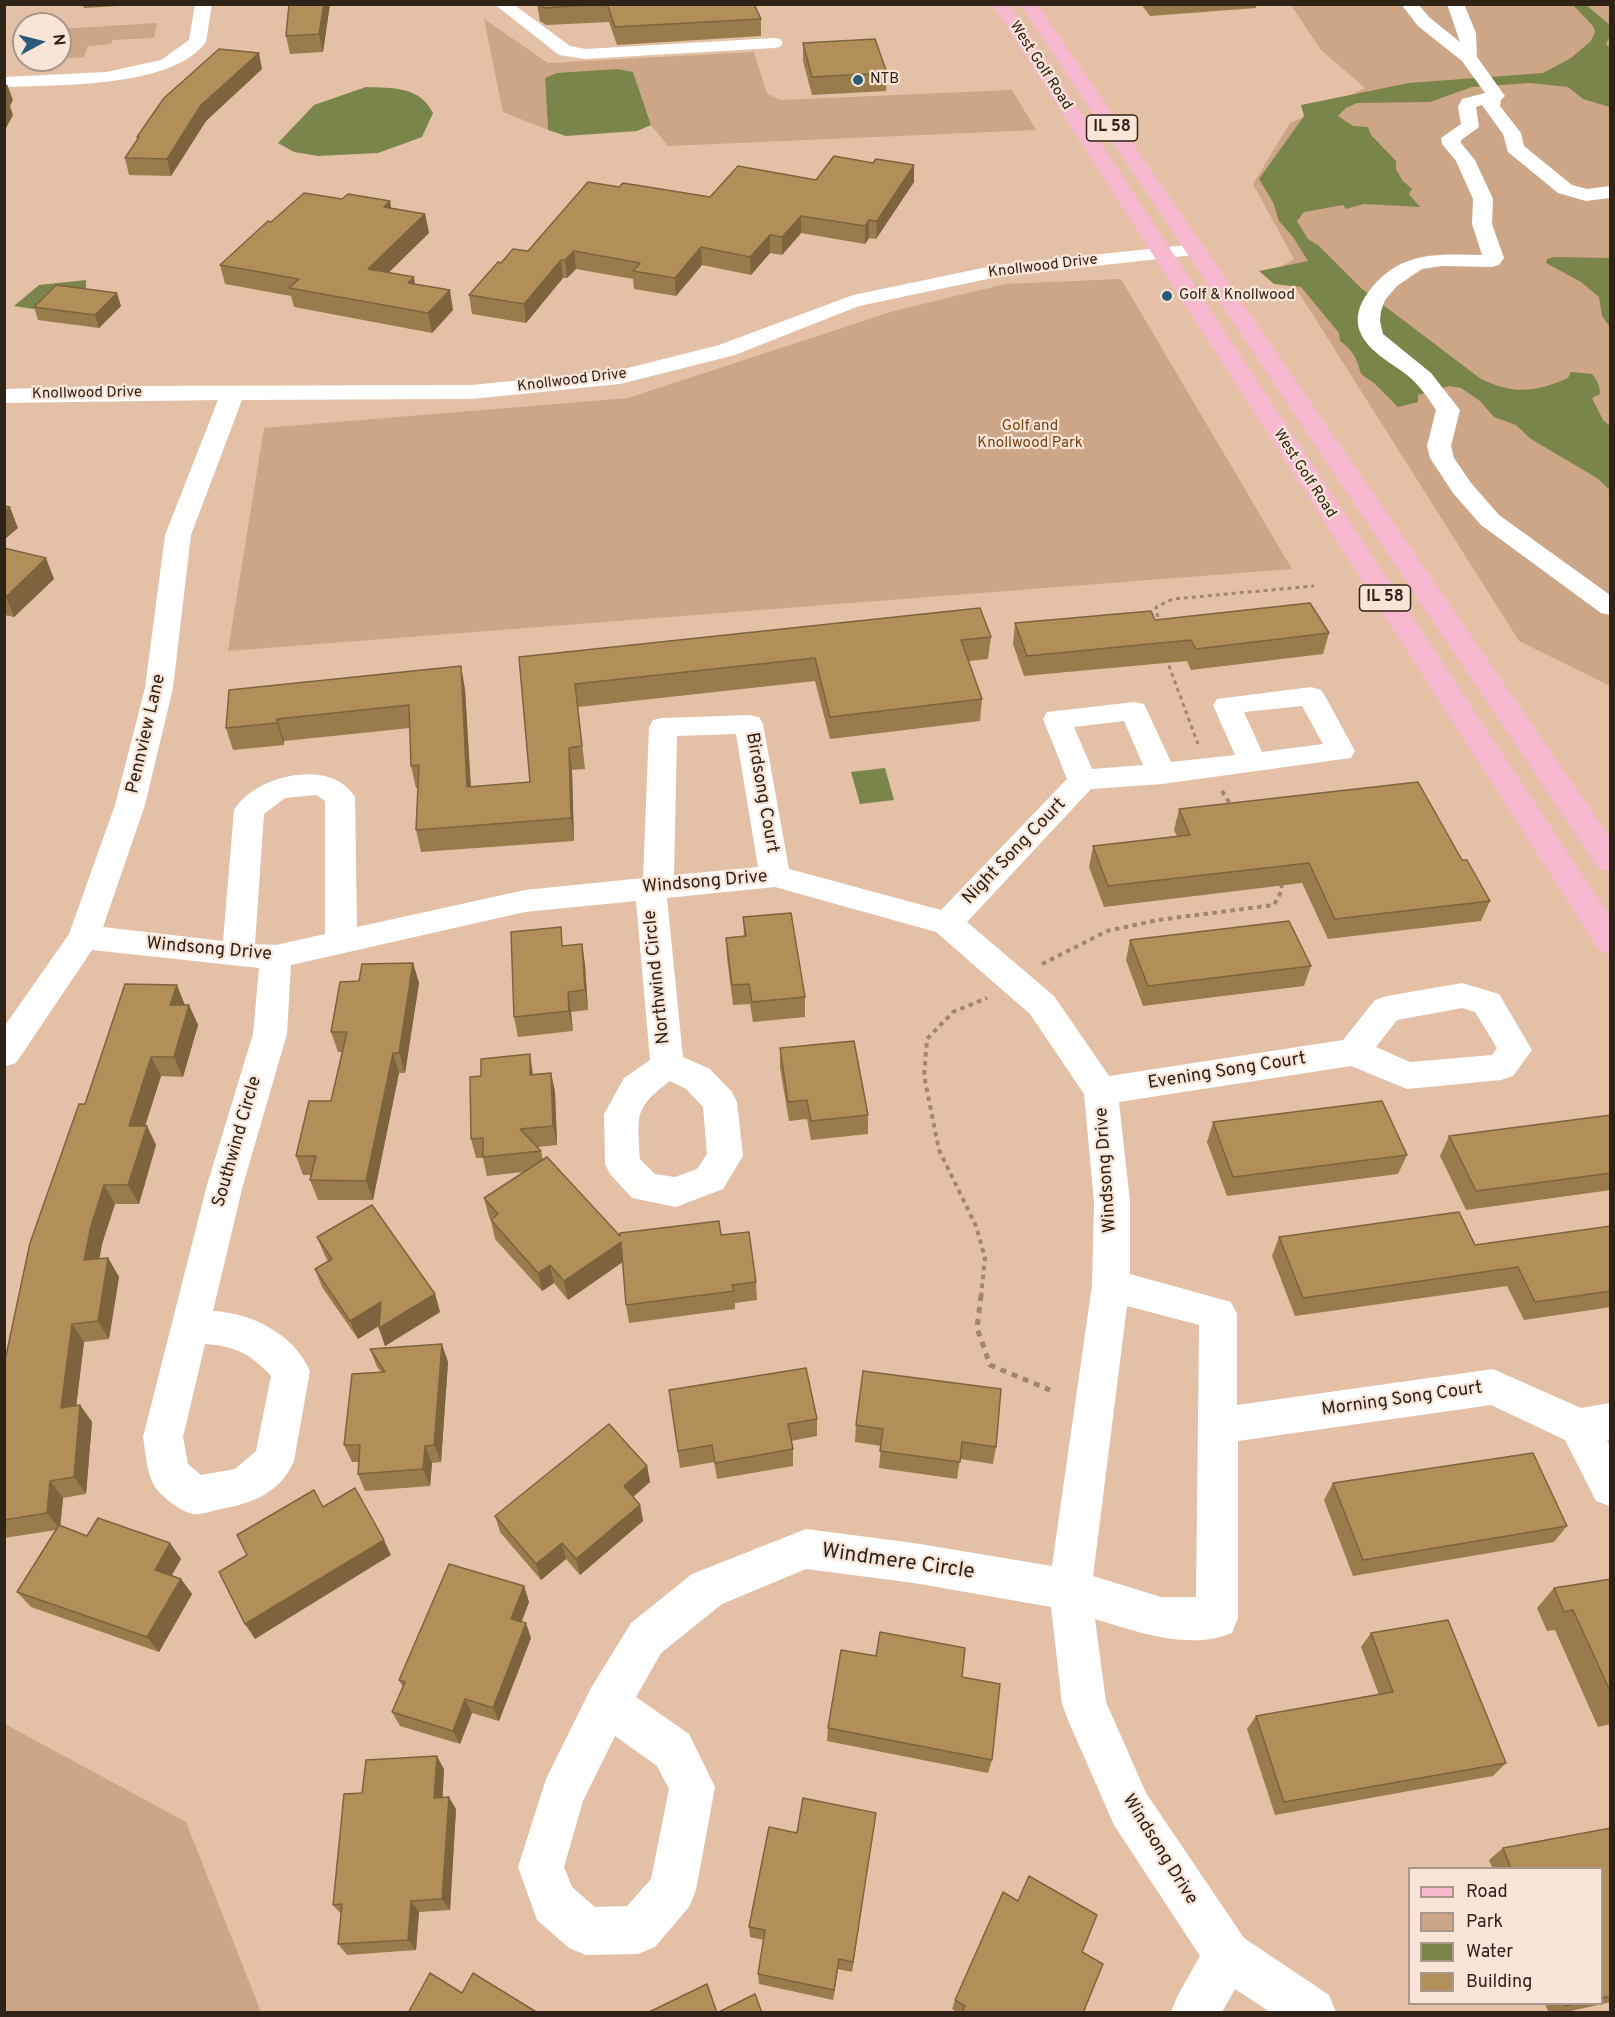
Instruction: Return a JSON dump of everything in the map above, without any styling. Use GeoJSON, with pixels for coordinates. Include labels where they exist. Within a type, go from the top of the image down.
{"type":"FeatureCollection","features":[{"type":"Feature","properties":{"kind":"main road","name":"West Golf Road"},"geometry":{"type":"LineString","coordinates":[[1000,4],[1611,942]]}},
{"type":"Feature","properties":{"kind":"main road","name":"West Golf Road"},"geometry":{"type":"LineString","coordinates":[[1028,4],[1611,861]]}},
{"type":"Feature","properties":{"kind":"street"},"geometry":{"type":"LineString","coordinates":[[4,82],[106,77],[167,63],[197,42],[204,4]]}},
{"type":"Feature","properties":{"kind":"street"},"geometry":{"type":"LineString","coordinates":[[502,4],[565,51],[585,54],[774,43]]}},
{"type":"Feature","properties":{"kind":"street"},"geometry":{"type":"LineString","coordinates":[[1409,4],[1424,22],[1471,62],[1494,97]]}},
{"type":"Feature","properties":{"kind":"street"},"geometry":{"type":"LineString","coordinates":[[1455,4],[1467,33],[1471,62]]}},
{"type":"Feature","properties":{"kind":"street"},"geometry":{"type":"LineString","coordinates":[[1494,97],[1491,107],[1512,133],[1515,148],[1556,182],[1565,189],[1586,195],[1611,192]]}},
{"type":"Feature","properties":{"kind":"street"},"geometry":{"type":"LineString","coordinates":[[1494,97],[1469,103],[1467,107],[1470,127],[1451,138],[1452,144],[1465,160],[1483,199],[1482,224],[1494,258],[1492,261],[1444,258],[1422,262],[1396,273],[1374,300],[1368,322],[1373,336],[1418,373],[1448,410],[1439,446],[1442,458],[1462,488],[1490,520],[1611,607]]}},
{"type":"Feature","properties":{"kind":"street","name":"Knollwood Drive"},"geometry":{"type":"LineString","coordinates":[[4,396],[233,392],[472,392],[620,377],[727,350],[853,301],[997,271],[1196,250]]}},
{"type":"Feature","properties":{"kind":"street","name":"Pennview Lane"},"geometry":{"type":"LineString","coordinates":[[4,1054],[84,937],[130,805],[159,688],[178,535],[233,392]]}},
{"type":"Feature","properties":{"kind":"street"},"geometry":{"type":"LineString","coordinates":[[1162,774],[1134,711],[1057,719],[1082,780],[1162,774],[1253,763]]}},
{"type":"Feature","properties":{"kind":"street","name":"Birdsong Court"},"geometry":{"type":"LineString","coordinates":[[663,727],[749,724],[775,876]]}},
{"type":"Feature","properties":{"kind":"street","name":"Northwind Circle"},"geometry":{"type":"LineString","coordinates":[[663,727],[654,888],[667,1065]]}},
{"type":"Feature","properties":{"kind":"street","name":"Night Song Court"},"geometry":{"type":"LineString","coordinates":[[947,923],[1082,780]]}},
{"type":"Feature","properties":{"kind":"street"},"geometry":{"type":"LineString","coordinates":[[238,955],[249,810],[277,789],[321,784],[340,797],[341,943]]}},
{"type":"Feature","properties":{"kind":"street","name":"Windsong Drive"},"geometry":{"type":"LineString","coordinates":[[84,937],[238,955],[276,957],[525,901],[775,876],[947,923],[1042,1005],[1101,1091],[1112,1202],[1111,1284],[1070,1590],[1084,1704],[1130,1809],[1227,1955],[1312,2013]]}},
{"type":"Feature","properties":{"kind":"street","name":"Southwind Circle"},"geometry":{"type":"LineString","coordinates":[[190,1326],[233,1329],[270,1348],[291,1371],[273,1461],[245,1486],[194,1495],[170,1474],[163,1437],[190,1326],[225,1185],[270,1034],[276,957]]}},
{"type":"Feature","properties":{"kind":"street","name":"Evening Song Court"},"geometry":{"type":"LineString","coordinates":[[1101,1091],[1353,1052]]}},
{"type":"Feature","properties":{"kind":"street"},"geometry":{"type":"LineString","coordinates":[[1070,1590],[1161,1618],[1217,1618],[1218,1314],[1111,1284]]}},
{"type":"Feature","properties":{"kind":"street","name":"Morning Song Court"},"geometry":{"type":"LineString","coordinates":[[1218,1426],[1493,1387],[1595,1424],[1611,1487]]}},
{"type":"Feature","properties":{"kind":"street","name":"Windmere Circle"},"geometry":{"type":"LineString","coordinates":[[607,1704],[673,1750],[692,1787],[672,1890],[638,1930],[586,1931],[554,1903],[541,1867],[562,1795],[607,1704],[646,1638],[707,1589],[806,1549],[914,1563],[1070,1590]]}},
{"type":"Feature","properties":{"kind":"street"},"geometry":{"type":"LineString","coordinates":[[1195,2013],[1227,1955]]}},
{"type":"Feature","properties":{"kind":"path"},"geometry":{"type":"LineString","coordinates":[[1160,630],[1156,607],[1173,599],[1314,585]]}},
{"type":"Feature","properties":{"kind":"path"},"geometry":{"type":"LineString","coordinates":[[1162,648],[1208,769],[1236,813]]}},
{"type":"Feature","properties":{"kind":"path"},"geometry":{"type":"LineString","coordinates":[[1050,1390],[990,1365],[977,1328],[985,1258],[976,1226],[939,1150],[924,1076],[927,1039],[953,1012],[981,1001],[1013,980],[1107,931],[1158,920],[1274,905],[1282,890],[1280,876]]}},
{"type":"Feature","properties":{"kind":"green space"},"geometry":{"type":"Polygon","coordinates":[[[1291,5],[1610,5],[1610,686],[1519,641],[1282,266],[1294,259],[1253,184],[1290,123],[1365,88],[1321,50],[1291,5]]]}},
{"type":"Feature","properties":{"kind":"green space"},"geometry":{"type":"Polygon","coordinates":[[[484,19],[548,63],[754,52],[767,94],[781,100],[1012,90],[1036,130],[668,146],[651,125],[633,72],[545,78],[548,130],[503,112],[484,19]]]}},
{"type":"Feature","properties":{"kind":"green space"},"geometry":{"type":"Polygon","coordinates":[[[157,23],[154,38],[113,40],[111,44],[88,46],[84,57],[72,58],[72,28],[157,23]]]}},
{"type":"Feature","properties":{"kind":"green space","name":"Golf and Knollwood Park"},"geometry":{"type":"Polygon","coordinates":[[[1121,279],[1292,569],[228,651],[264,428],[628,398],[894,311],[1005,284],[1121,279]]]}},
{"type":"Feature","properties":{"kind":"green space"},"geometry":{"type":"Polygon","coordinates":[[[5,1724],[186,1822],[261,2012],[5,2012],[5,1724]]]}},
{"type":"Feature","properties":{"kind":"water"},"geometry":{"type":"Polygon","coordinates":[[[1573,5],[1586,5],[1610,25],[1610,36],[1606,44],[1610,48],[1610,107],[1583,99],[1568,87],[1530,83],[1472,87],[1430,102],[1357,103],[1346,108],[1338,116],[1353,126],[1368,127],[1371,135],[1396,161],[1396,169],[1402,180],[1412,189],[1409,194],[1420,207],[1364,204],[1346,209],[1343,205],[1304,212],[1297,221],[1308,239],[1318,245],[1362,289],[1481,379],[1504,388],[1525,390],[1556,383],[1568,378],[1571,372],[1592,374],[1598,383],[1600,394],[1592,398],[1603,420],[1610,426],[1610,490],[1597,478],[1531,439],[1516,425],[1494,417],[1480,401],[1461,388],[1449,386],[1418,395],[1418,402],[1398,407],[1374,383],[1361,374],[1354,355],[1340,341],[1339,333],[1301,287],[1274,284],[1259,271],[1308,261],[1293,237],[1279,221],[1273,202],[1259,179],[1304,116],[1301,105],[1409,83],[1543,73],[1571,58],[1591,41],[1595,32],[1593,26],[1573,5]]]}},
{"type":"Feature","properties":{"kind":"water"},"geometry":{"type":"Polygon","coordinates":[[[617,69],[633,72],[651,125],[637,131],[566,136],[548,130],[545,78],[557,73],[617,69]]]}},
{"type":"Feature","properties":{"kind":"water"},"geometry":{"type":"Polygon","coordinates":[[[366,87],[404,90],[421,98],[433,113],[422,137],[378,153],[318,156],[294,152],[278,143],[314,105],[366,87]]]}},
{"type":"Feature","properties":{"kind":"water"},"geometry":{"type":"Polygon","coordinates":[[[1554,257],[1610,258],[1610,327],[1602,316],[1599,297],[1581,282],[1546,263],[1547,259],[1554,257]]]}},
{"type":"Feature","properties":{"kind":"water"},"geometry":{"type":"Polygon","coordinates":[[[86,280],[86,293],[52,298],[33,309],[14,306],[39,285],[86,280]]]}},
{"type":"Feature","properties":{"kind":"water"},"geometry":{"type":"Polygon","coordinates":[[[885,768],[894,800],[860,804],[851,772],[885,768]]]}},
{"type":"Feature","properties":{"kind":"building"},"geometry":{"type":"Polygon","coordinates":[[[289,4],[324,4],[319,34],[286,36],[289,4]]]}},
{"type":"Feature","properties":{"kind":"building"},"geometry":{"type":"Polygon","coordinates":[[[539,4],[601,4],[544,8],[539,4]]]}},
{"type":"Feature","properties":{"kind":"building"},"geometry":{"type":"Polygon","coordinates":[[[607,4],[754,4],[761,19],[615,27],[607,4]]]}},
{"type":"Feature","properties":{"kind":"building"},"geometry":{"type":"Polygon","coordinates":[[[875,39],[887,73],[812,77],[803,43],[875,39]]]}},
{"type":"Feature","properties":{"kind":"building"},"geometry":{"type":"Polygon","coordinates":[[[219,49],[259,53],[201,105],[167,159],[125,158],[164,98],[219,49]]]}},
{"type":"Feature","properties":{"kind":"building"},"geometry":{"type":"Polygon","coordinates":[[[834,156],[873,163],[876,159],[914,165],[877,221],[869,220],[865,226],[801,216],[782,237],[770,235],[750,257],[701,247],[675,278],[633,271],[640,263],[574,251],[565,260],[561,260],[524,304],[469,295],[498,262],[501,263],[513,249],[528,251],[588,182],[619,187],[623,183],[710,197],[738,166],[816,180],[834,156]]]}},
{"type":"Feature","properties":{"kind":"building"},"geometry":{"type":"Polygon","coordinates":[[[304,193],[342,199],[348,194],[390,201],[384,207],[425,214],[368,269],[414,277],[408,283],[450,290],[428,313],[289,288],[299,279],[220,265],[268,221],[271,222],[304,193]]]}},
{"type":"Feature","properties":{"kind":"building"},"geometry":{"type":"Polygon","coordinates":[[[56,285],[117,293],[95,315],[34,307],[56,285]]]}},
{"type":"Feature","properties":{"kind":"building"},"geometry":{"type":"Polygon","coordinates":[[[4,548],[46,558],[6,597],[4,596],[4,548]]]}},
{"type":"Feature","properties":{"kind":"building"},"geometry":{"type":"Polygon","coordinates":[[[1310,603],[1329,633],[1196,649],[1191,640],[1027,656],[1015,623],[1151,611],[1155,620],[1310,603]]]}},
{"type":"Feature","properties":{"kind":"building"},"geometry":{"type":"Polygon","coordinates":[[[980,608],[991,637],[961,640],[982,699],[830,717],[815,658],[575,684],[582,746],[569,748],[571,818],[416,830],[419,765],[411,766],[409,705],[277,719],[277,723],[226,728],[229,690],[461,666],[467,787],[530,782],[519,657],[980,608]]]}},
{"type":"Feature","properties":{"kind":"building"},"geometry":{"type":"Polygon","coordinates":[[[1418,782],[1462,860],[1467,860],[1490,901],[1335,919],[1309,863],[1108,886],[1093,846],[1190,835],[1179,809],[1418,782]]]}},
{"type":"Feature","properties":{"kind":"building"},"geometry":{"type":"Polygon","coordinates":[[[791,913],[805,997],[752,1002],[749,984],[732,985],[726,938],[746,936],[743,917],[791,913]]]}},
{"type":"Feature","properties":{"kind":"building"},"geometry":{"type":"Polygon","coordinates":[[[1289,921],[1311,966],[1148,986],[1130,940],[1289,921]]]}},
{"type":"Feature","properties":{"kind":"building"},"geometry":{"type":"Polygon","coordinates":[[[561,927],[562,946],[582,944],[585,990],[568,992],[569,1011],[514,1017],[511,932],[561,927]]]}},
{"type":"Feature","properties":{"kind":"building"},"geometry":{"type":"Polygon","coordinates":[[[413,963],[399,1053],[393,1053],[366,1181],[310,1180],[316,1156],[296,1156],[309,1101],[331,1101],[347,1032],[331,1032],[340,982],[359,981],[362,964],[413,963]]]}},
{"type":"Feature","properties":{"kind":"building"},"geometry":{"type":"Polygon","coordinates":[[[125,984],[177,985],[170,1005],[189,1005],[174,1057],[151,1057],[129,1126],[147,1126],[128,1185],[104,1185],[91,1226],[84,1260],[108,1258],[98,1321],[72,1324],[61,1408],[80,1405],[74,1477],[50,1481],[47,1513],[4,1520],[4,1365],[30,1243],[79,1104],[85,1104],[125,984]]]}},
{"type":"Feature","properties":{"kind":"building"},"geometry":{"type":"Polygon","coordinates":[[[854,1041],[868,1115],[811,1121],[807,1100],[788,1102],[780,1048],[854,1041]]]}},
{"type":"Feature","properties":{"kind":"building"},"geometry":{"type":"Polygon","coordinates":[[[530,1054],[530,1075],[551,1073],[553,1126],[520,1129],[541,1151],[483,1157],[483,1138],[471,1139],[470,1077],[481,1076],[481,1059],[530,1054]]]}},
{"type":"Feature","properties":{"kind":"building"},"geometry":{"type":"Polygon","coordinates":[[[1382,1101],[1407,1155],[1233,1177],[1213,1122],[1382,1101]]]}},
{"type":"Feature","properties":{"kind":"building"},"geometry":{"type":"Polygon","coordinates":[[[1611,1115],[1611,1173],[1476,1191],[1449,1136],[1611,1115]]]}},
{"type":"Feature","properties":{"kind":"building"},"geometry":{"type":"Polygon","coordinates":[[[547,1157],[620,1236],[620,1233],[719,1221],[721,1235],[749,1232],[756,1282],[732,1285],[734,1291],[626,1305],[621,1242],[564,1281],[550,1265],[538,1273],[491,1220],[498,1214],[484,1198],[547,1157]]]}},
{"type":"Feature","properties":{"kind":"building"},"geometry":{"type":"Polygon","coordinates":[[[372,1205],[435,1294],[379,1328],[381,1302],[350,1321],[315,1269],[332,1259],[317,1237],[372,1205]]]}},
{"type":"Feature","properties":{"kind":"building"},"geometry":{"type":"Polygon","coordinates":[[[1459,1212],[1475,1245],[1611,1226],[1611,1291],[1535,1302],[1518,1267],[1303,1298],[1279,1237],[1459,1212]]]}},
{"type":"Feature","properties":{"kind":"building"},"geometry":{"type":"Polygon","coordinates":[[[442,1344],[434,1445],[425,1446],[423,1469],[358,1474],[360,1445],[344,1445],[352,1374],[385,1372],[370,1349],[442,1344]]]}},
{"type":"Feature","properties":{"kind":"building"},"geometry":{"type":"Polygon","coordinates":[[[806,1368],[817,1419],[788,1424],[793,1449],[715,1463],[712,1445],[678,1451],[669,1390],[806,1368]]]}},
{"type":"Feature","properties":{"kind":"building"},"geometry":{"type":"Polygon","coordinates":[[[863,1371],[1001,1389],[996,1447],[962,1442],[960,1462],[880,1451],[883,1429],[856,1425],[863,1371]]]}},
{"type":"Feature","properties":{"kind":"building"},"geometry":{"type":"Polygon","coordinates":[[[609,1424],[647,1466],[624,1486],[640,1505],[576,1559],[562,1543],[536,1564],[495,1516],[609,1424]]]}},
{"type":"Feature","properties":{"kind":"building"},"geometry":{"type":"Polygon","coordinates":[[[1533,1453],[1567,1526],[1363,1560],[1333,1483],[1533,1453]]]}},
{"type":"Feature","properties":{"kind":"building"},"geometry":{"type":"Polygon","coordinates":[[[355,1488],[384,1540],[245,1624],[219,1572],[247,1555],[237,1535],[314,1490],[323,1507],[355,1488]]]}},
{"type":"Feature","properties":{"kind":"building"},"geometry":{"type":"Polygon","coordinates":[[[98,1518],[170,1543],[155,1570],[181,1579],[147,1637],[17,1592],[59,1525],[87,1536],[98,1518]]]}},
{"type":"Feature","properties":{"kind":"building"},"geometry":{"type":"Polygon","coordinates":[[[449,1564],[524,1586],[511,1619],[526,1623],[493,1708],[465,1699],[453,1731],[392,1712],[405,1682],[399,1680],[449,1564]]]}},
{"type":"Feature","properties":{"kind":"building"},"geometry":{"type":"Polygon","coordinates":[[[1611,1579],[1611,1693],[1573,1610],[1564,1612],[1554,1588],[1611,1579]]]}},
{"type":"Feature","properties":{"kind":"building"},"geometry":{"type":"Polygon","coordinates":[[[1448,1620],[1506,1763],[1284,1802],[1256,1716],[1393,1692],[1371,1633],[1448,1620]]]}},
{"type":"Feature","properties":{"kind":"building"},"geometry":{"type":"Polygon","coordinates":[[[880,1632],[965,1648],[962,1677],[1000,1684],[992,1760],[828,1728],[841,1650],[876,1656],[880,1632]]]}},
{"type":"Feature","properties":{"kind":"building"},"geometry":{"type":"Polygon","coordinates":[[[437,1756],[434,1798],[449,1797],[442,1899],[411,1901],[408,1940],[338,1944],[342,1904],[333,1905],[344,1794],[362,1793],[366,1760],[437,1756]]]}},
{"type":"Feature","properties":{"kind":"building"},"geometry":{"type":"Polygon","coordinates":[[[803,1798],[876,1813],[853,1962],[839,1959],[834,1990],[758,1974],[765,1930],[749,1927],[769,1827],[797,1833],[803,1798]]]}},
{"type":"Feature","properties":{"kind":"building"},"geometry":{"type":"Polygon","coordinates":[[[1611,1828],[1611,1996],[1603,1998],[1603,1867],[1510,1867],[1503,1848],[1611,1828]]]}},
{"type":"Feature","properties":{"kind":"building"},"geometry":{"type":"Polygon","coordinates":[[[1029,1876],[1097,1915],[1082,1952],[1103,1964],[1083,2013],[962,2013],[965,2006],[955,2000],[1003,1892],[1018,1901],[1029,1876]]]}},
{"type":"Feature","properties":{"kind":"building"},"geometry":{"type":"Polygon","coordinates":[[[430,1973],[462,1993],[473,1973],[538,2013],[408,2013],[430,1973]]]}},
{"type":"Feature","properties":{"kind":"building"},"geometry":{"type":"Polygon","coordinates":[[[707,1984],[717,2013],[647,2013],[707,1984]]]}},
{"type":"Feature","properties":{"kind":"building"},"geometry":{"type":"Polygon","coordinates":[[[755,1994],[762,2013],[717,2013],[755,1994]]]}},
{"type":"Feature","properties":{"kind":"place","name":"NTB"},"geometry":{"type":"Point","coordinates":[858,80]}},
{"type":"Feature","properties":{"kind":"place","name":"Golf & Knollwood"},"geometry":{"type":"Point","coordinates":[1167,296]}}]}
